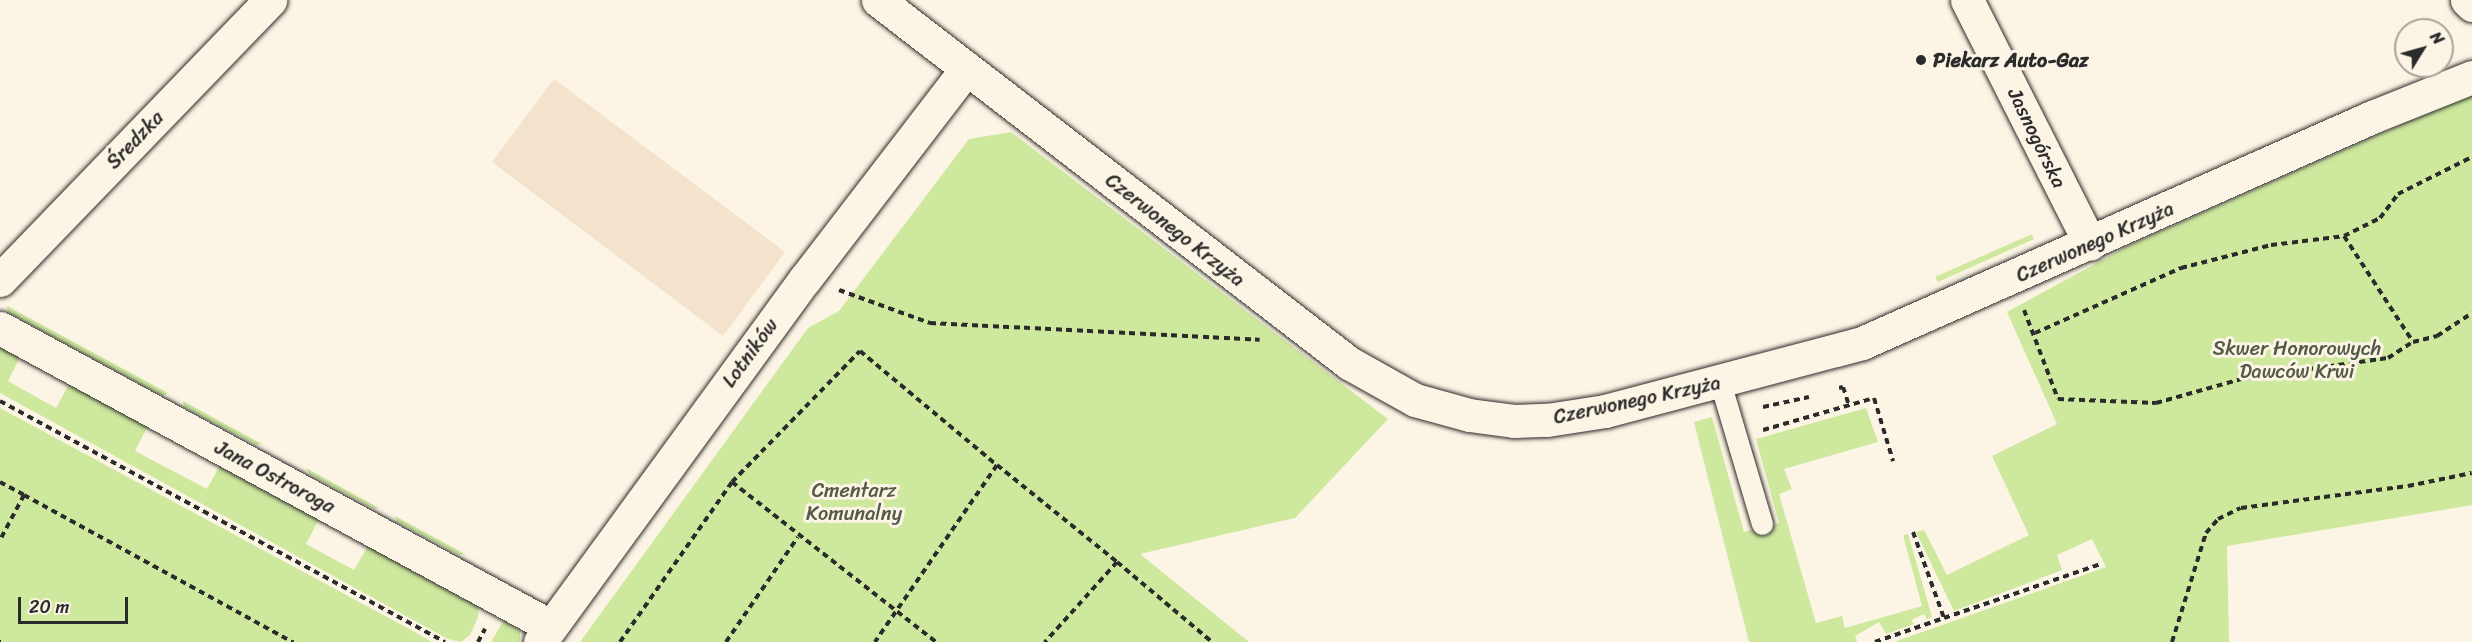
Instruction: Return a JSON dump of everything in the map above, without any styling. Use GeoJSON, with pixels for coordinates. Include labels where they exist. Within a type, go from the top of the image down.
{"type":"FeatureCollection","features":[{"type":"Feature","properties":{"kind":"street","name":"Średzka"},"geometry":{"type":"LineString","coordinates":[[0,280],[270,0]]}},
{"type":"Feature","properties":{"kind":"street","name":"Czerwonego Krzyża"},"geometry":{"type":"LineString","coordinates":[[878,0],[1323,344],[1415,400],[1495,420],[1547,420],[1605,411],[1862,343],[2090,244],[2372,117],[2472,77]]}},
{"type":"Feature","properties":{"kind":"street","name":"Jasnogórska"},"geometry":{"type":"LineString","coordinates":[[1967,0],[2090,244]]}},
{"type":"Feature","properties":{"kind":"street"},"geometry":{"type":"LineString","coordinates":[[2467,0],[2472,5]]}},
{"type":"Feature","properties":{"kind":"street","name":"Lotników"},"geometry":{"type":"LineString","coordinates":[[545,634],[805,279],[966,69]]}},
{"type":"Feature","properties":{"kind":"street","name":"Jana Ostroroga"},"geometry":{"type":"LineString","coordinates":[[0,328],[545,634]]}},
{"type":"Feature","properties":{"kind":"lane"},"geometry":{"type":"LineString","coordinates":[[1720,382],[1762,524]]}},
{"type":"Feature","properties":{"kind":"path"},"geometry":{"type":"LineString","coordinates":[[2035,333],[2181,268],[2271,245],[2344,236],[2380,218],[2398,194],[2472,157]]}},
{"type":"Feature","properties":{"kind":"path"},"geometry":{"type":"LineString","coordinates":[[2344,236],[2414,342]]}},
{"type":"Feature","properties":{"kind":"path"},"geometry":{"type":"LineString","coordinates":[[2010,279],[2035,333],[2058,399],[2156,404],[2245,378],[2388,358],[2414,342],[2437,336],[2472,313]]}},
{"type":"Feature","properties":{"kind":"path"},"geometry":{"type":"LineString","coordinates":[[829,287],[930,323],[1263,340]]}},
{"type":"Feature","properties":{"kind":"path"},"geometry":{"type":"LineString","coordinates":[[620,642],[732,482],[860,351],[1212,642]]}},
{"type":"Feature","properties":{"kind":"path"},"geometry":{"type":"LineString","coordinates":[[1844,392],[1849,406]]}},
{"type":"Feature","properties":{"kind":"path"},"geometry":{"type":"LineString","coordinates":[[1737,437],[1874,398],[1893,461]]}},
{"type":"Feature","properties":{"kind":"path"},"geometry":{"type":"LineString","coordinates":[[0,400],[446,642]]}},
{"type":"Feature","properties":{"kind":"path"},"geometry":{"type":"LineString","coordinates":[[875,642],[997,465]]}},
{"type":"Feature","properties":{"kind":"path"},"geometry":{"type":"LineString","coordinates":[[2172,642],[2206,533],[2218,519],[2241,508],[2408,486],[2472,473]]}},
{"type":"Feature","properties":{"kind":"path"},"geometry":{"type":"LineString","coordinates":[[0,482],[293,642]]}},
{"type":"Feature","properties":{"kind":"path"},"geometry":{"type":"LineString","coordinates":[[732,482],[798,537],[897,610],[936,642]]}},
{"type":"Feature","properties":{"kind":"path"},"geometry":{"type":"LineString","coordinates":[[0,540],[24,495]]}},
{"type":"Feature","properties":{"kind":"path"},"geometry":{"type":"LineString","coordinates":[[1913,532],[1944,618]]}},
{"type":"Feature","properties":{"kind":"path"},"geometry":{"type":"LineString","coordinates":[[726,642],[798,537]]}},
{"type":"Feature","properties":{"kind":"path"},"geometry":{"type":"LineString","coordinates":[[1045,642],[1117,562]]}},
{"type":"Feature","properties":{"kind":"path"},"geometry":{"type":"LineString","coordinates":[[1875,642],[2101,564]]}},
{"type":"Feature","properties":{"kind":"shaded area"},"geometry":{"type":"Polygon","coordinates":[[[554,79],[785,252],[723,336],[492,162],[554,79]]]}},
{"type":"Feature","properties":{"kind":"green space","name":"Skwer Honorowych Dawców Krwi"},"geometry":{"type":"Polygon","coordinates":[[[2472,93],[2472,505],[2227,546],[2229,642],[1894,642],[2106,567],[2092,539],[2057,555],[2062,570],[1954,611],[1916,532],[1924,530],[1947,575],[2029,535],[1992,456],[2057,424],[2007,312],[2128,246],[2472,93]]]}},
{"type":"Feature","properties":{"kind":"green space","name":"Cmentarz Komunalny"},"geometry":{"type":"Polygon","coordinates":[[[1011,132],[1388,419],[1295,518],[1140,554],[1249,642],[580,642],[808,328],[839,311],[969,139],[1011,132]]]}},
{"type":"Feature","properties":{"kind":"green space"},"geometry":{"type":"Polygon","coordinates":[[[2032,234],[2034,239],[1938,282],[1935,277],[2032,234]]]}},
{"type":"Feature","properties":{"kind":"green space"},"geometry":{"type":"Polygon","coordinates":[[[7,306],[168,393],[163,396],[8,312],[7,306]]]}},
{"type":"Feature","properties":{"kind":"green space"},"geometry":{"type":"Polygon","coordinates":[[[0,346],[20,357],[8,381],[56,408],[69,384],[148,426],[135,451],[207,489],[220,465],[319,519],[306,544],[354,570],[368,546],[479,605],[478,617],[470,635],[461,642],[448,639],[0,393],[0,346]]]}},
{"type":"Feature","properties":{"kind":"green space"},"geometry":{"type":"Polygon","coordinates":[[[183,401],[262,444],[256,445],[184,407],[183,401]]]}},
{"type":"Feature","properties":{"kind":"green space"},"geometry":{"type":"Polygon","coordinates":[[[0,408],[413,631],[432,642],[0,642],[0,408]]]}},
{"type":"Feature","properties":{"kind":"green space"},"geometry":{"type":"Polygon","coordinates":[[[1866,408],[1878,442],[1784,469],[1792,489],[1779,494],[1816,623],[1842,616],[1845,628],[1922,606],[1903,535],[1908,534],[1932,617],[1927,619],[1924,614],[1911,620],[1914,624],[1886,634],[1879,622],[1855,636],[1857,642],[1749,642],[1694,422],[1712,417],[1744,532],[1779,523],[1756,439],[1866,408]]]}},
{"type":"Feature","properties":{"kind":"green space"},"geometry":{"type":"Polygon","coordinates":[[[306,468],[379,508],[374,509],[309,474],[306,468]]]}},
{"type":"Feature","properties":{"kind":"green space"},"geometry":{"type":"Polygon","coordinates":[[[395,516],[465,554],[459,555],[396,521],[395,516]]]}},
{"type":"Feature","properties":{"kind":"green space"},"geometry":{"type":"Polygon","coordinates":[[[504,620],[520,631],[520,642],[491,642],[504,620]]]}},
{"type":"Feature","properties":{"kind":"place","name":"Piekarz Auto-Gaz"},"geometry":{"type":"Point","coordinates":[1921,60]}}]}
